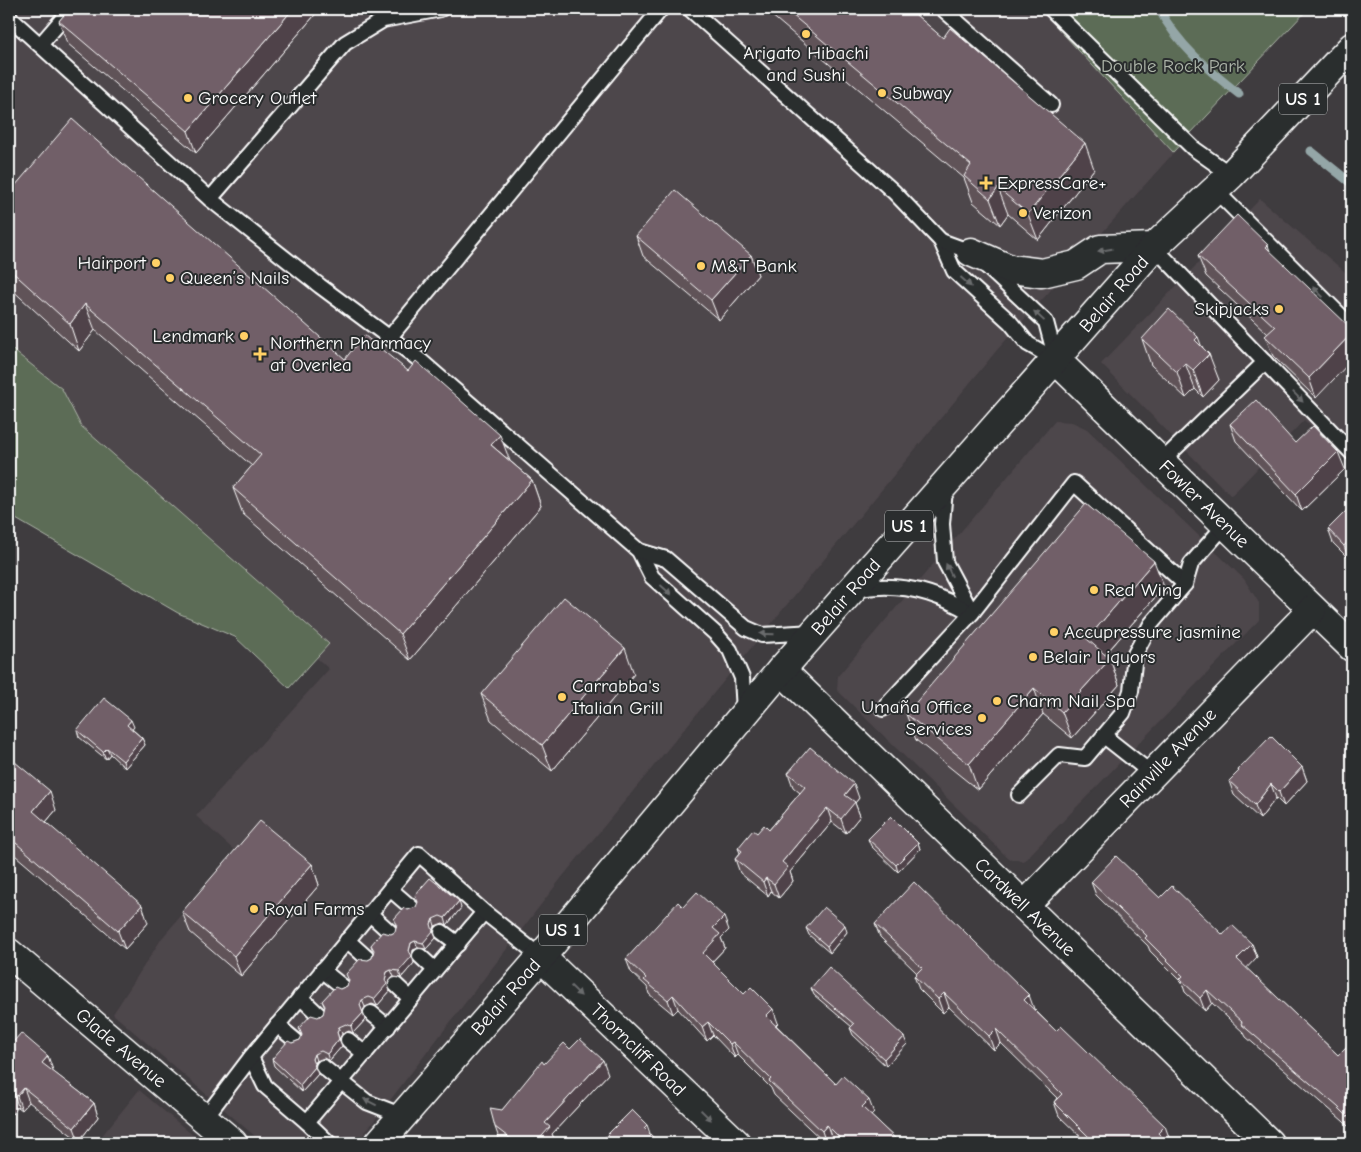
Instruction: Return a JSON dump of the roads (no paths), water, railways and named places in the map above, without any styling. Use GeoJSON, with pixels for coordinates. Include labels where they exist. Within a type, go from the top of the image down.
{"type":"FeatureCollection","features":[{"type":"Feature","properties":{"kind":"street","name":"Belair Road"},"geometry":{"type":"LineString","coordinates":[[379,1143],[541,957],[781,670],[1154,248],[1223,183],[1352,47]]}},
{"type":"Feature","properties":{"kind":"street"},"geometry":{"type":"LineString","coordinates":[[971,252],[1010,269],[1042,273],[1076,265],[1100,249],[1154,248]]}},
{"type":"Feature","properties":{"kind":"street","name":"Fowler Avenue"},"geometry":{"type":"LineString","coordinates":[[1056,360],[1352,648]]}},
{"type":"Feature","properties":{"kind":"street","name":"Rainville Avenue"},"geometry":{"type":"LineString","coordinates":[[1024,906],[1099,830],[1151,773],[1312,610]]}},
{"type":"Feature","properties":{"kind":"street","name":"Cardwell Avenue"},"geometry":{"type":"LineString","coordinates":[[781,670],[1269,1143]]}},
{"type":"Feature","properties":{"kind":"street","name":"Glade Avenue"},"geometry":{"type":"LineString","coordinates":[[9,953],[233,1143]]}},
{"type":"Feature","properties":{"kind":"street","name":"Thorncliff Road"},"geometry":{"type":"LineString","coordinates":[[541,957],[736,1143]]}},
{"type":"Feature","properties":{"kind":"lane"},"geometry":{"type":"LineString","coordinates":[[40,46],[71,9]]}},
{"type":"Feature","properties":{"kind":"lane"},"geometry":{"type":"LineString","coordinates":[[210,199],[344,43],[383,20],[441,9]]}},
{"type":"Feature","properties":{"kind":"lane"},"geometry":{"type":"LineString","coordinates":[[390,337],[661,9]]}},
{"type":"Feature","properties":{"kind":"lane"},"geometry":{"type":"LineString","coordinates":[[690,9],[894,192],[941,241],[954,271],[1010,322],[1028,344],[1056,360]]}},
{"type":"Feature","properties":{"kind":"lane"},"geometry":{"type":"LineString","coordinates":[[943,9],[1051,105]]}},
{"type":"Feature","properties":{"kind":"lane"},"geometry":{"type":"LineString","coordinates":[[1051,9],[1193,148],[1352,327]]}},
{"type":"Feature","properties":{"kind":"lane"},"geometry":{"type":"LineString","coordinates":[[9,16],[210,199],[320,286],[421,361],[639,551],[652,577],[716,634],[730,650],[742,678],[744,714]]}},
{"type":"Feature","properties":{"kind":"lane"},"geometry":{"type":"LineString","coordinates":[[941,241],[971,252],[1046,322],[1056,360]]}},
{"type":"Feature","properties":{"kind":"lane"},"geometry":{"type":"LineString","coordinates":[[1154,248],[1352,453]]}},
{"type":"Feature","properties":{"kind":"lane"},"geometry":{"type":"LineString","coordinates":[[1161,462],[1265,362]]}},
{"type":"Feature","properties":{"kind":"lane"},"geometry":{"type":"LineString","coordinates":[[883,708],[972,613],[1074,483],[1185,584]]}},
{"type":"Feature","properties":{"kind":"lane"},"geometry":{"type":"LineString","coordinates":[[946,485],[942,524],[944,562],[972,613]]}},
{"type":"Feature","properties":{"kind":"lane"},"geometry":{"type":"LineString","coordinates":[[1018,795],[1058,755],[1085,758],[1123,713],[1131,691],[1135,654],[1151,624],[1185,584],[1191,564],[1225,525]]}},
{"type":"Feature","properties":{"kind":"lane"},"geometry":{"type":"LineString","coordinates":[[639,551],[666,559],[746,628],[762,635],[815,632]]}},
{"type":"Feature","properties":{"kind":"lane"},"geometry":{"type":"LineString","coordinates":[[852,591],[874,586],[894,586],[927,593],[956,604],[972,613]]}},
{"type":"Feature","properties":{"kind":"lane"},"geometry":{"type":"LineString","coordinates":[[1104,736],[1151,773]]}},
{"type":"Feature","properties":{"kind":"lane"},"geometry":{"type":"LineString","coordinates":[[204,1118],[251,1057],[418,854],[484,912],[541,957]]}},
{"type":"Feature","properties":{"kind":"lane"},"geometry":{"type":"LineString","coordinates":[[390,889],[412,908]]}},
{"type":"Feature","properties":{"kind":"lane"},"geometry":{"type":"LineString","coordinates":[[307,1122],[484,912]]}},
{"type":"Feature","properties":{"kind":"lane"},"geometry":{"type":"LineString","coordinates":[[369,913],[390,933]]}},
{"type":"Feature","properties":{"kind":"lane"},"geometry":{"type":"LineString","coordinates":[[442,932],[458,944]]}},
{"type":"Feature","properties":{"kind":"lane"},"geometry":{"type":"LineString","coordinates":[[347,940],[368,959]]}},
{"type":"Feature","properties":{"kind":"lane"},"geometry":{"type":"LineString","coordinates":[[420,956],[435,970]]}},
{"type":"Feature","properties":{"kind":"lane"},"geometry":{"type":"LineString","coordinates":[[322,970],[343,987]]}},
{"type":"Feature","properties":{"kind":"lane"},"geometry":{"type":"LineString","coordinates":[[396,985],[411,999]]}},
{"type":"Feature","properties":{"kind":"lane"},"geometry":{"type":"LineString","coordinates":[[300,997],[319,1015]]}},
{"type":"Feature","properties":{"kind":"lane"},"geometry":{"type":"LineString","coordinates":[[371,1013],[388,1027]]}},
{"type":"Feature","properties":{"kind":"lane"},"geometry":{"type":"LineString","coordinates":[[277,1025],[296,1042]]}},
{"type":"Feature","properties":{"kind":"lane"},"geometry":{"type":"LineString","coordinates":[[348,1040],[365,1054]]}},
{"type":"Feature","properties":{"kind":"lane"},"geometry":{"type":"LineString","coordinates":[[251,1057],[265,1086],[329,1143]]}},
{"type":"Feature","properties":{"kind":"lane"},"geometry":{"type":"LineString","coordinates":[[323,1068],[367,1102],[403,1116]]}},
{"type":"Feature","properties":{"kind":"waterway"},"geometry":{"type":"LineString","coordinates":[[1159,9],[1175,34],[1194,56],[1239,94]]}},
{"type":"Feature","properties":{"kind":"waterway"},"geometry":{"type":"LineString","coordinates":[[1311,151],[1352,184]]}},
{"type":"Feature","properties":{"kind":"place","name":"Arigato Hibachi and Sushi"},"geometry":{"type":"Point","coordinates":[806,34]}},
{"type":"Feature","properties":{"kind":"place","name":"Subway"},"geometry":{"type":"Point","coordinates":[882,93]}},
{"type":"Feature","properties":{"kind":"place","name":"Grocery Outlet"},"geometry":{"type":"Point","coordinates":[188,98]}},
{"type":"Feature","properties":{"kind":"place","name":"ExpressCare+"},"geometry":{"type":"Point","coordinates":[986,183]}},
{"type":"Feature","properties":{"kind":"place","name":"Verizon"},"geometry":{"type":"Point","coordinates":[1023,213]}},
{"type":"Feature","properties":{"kind":"place","name":"Hairport"},"geometry":{"type":"Point","coordinates":[156,263]}},
{"type":"Feature","properties":{"kind":"place","name":"M&T Bank"},"geometry":{"type":"Point","coordinates":[701,266]}},
{"type":"Feature","properties":{"kind":"place","name":"Queen’s Nails"},"geometry":{"type":"Point","coordinates":[170,278]}},
{"type":"Feature","properties":{"kind":"place","name":"Skipjacks"},"geometry":{"type":"Point","coordinates":[1279,309]}},
{"type":"Feature","properties":{"kind":"place","name":"Lendmark"},"geometry":{"type":"Point","coordinates":[244,336]}},
{"type":"Feature","properties":{"kind":"place","name":"Northern Pharmacy at Overlea"},"geometry":{"type":"Point","coordinates":[260,354]}},
{"type":"Feature","properties":{"kind":"place","name":"Red Wing"},"geometry":{"type":"Point","coordinates":[1094,590]}},
{"type":"Feature","properties":{"kind":"place","name":"Accupressure jasmine"},"geometry":{"type":"Point","coordinates":[1054,632]}},
{"type":"Feature","properties":{"kind":"place","name":"Belair Liquors"},"geometry":{"type":"Point","coordinates":[1033,657]}},
{"type":"Feature","properties":{"kind":"place","name":"Carrabba's Italian Grill"},"geometry":{"type":"Point","coordinates":[562,697]}},
{"type":"Feature","properties":{"kind":"place","name":"Charm Nail Spa"},"geometry":{"type":"Point","coordinates":[997,701]}},
{"type":"Feature","properties":{"kind":"place","name":"Umaña Office Services"},"geometry":{"type":"Point","coordinates":[982,718]}},
{"type":"Feature","properties":{"kind":"place","name":"Royal Farms"},"geometry":{"type":"Point","coordinates":[254,909]}},
{"type":"Feature","properties":{"kind":"park label","name":"Double Rock Park"},"geometry":{"type":"Point","coordinates":[1173,66]}}]}
